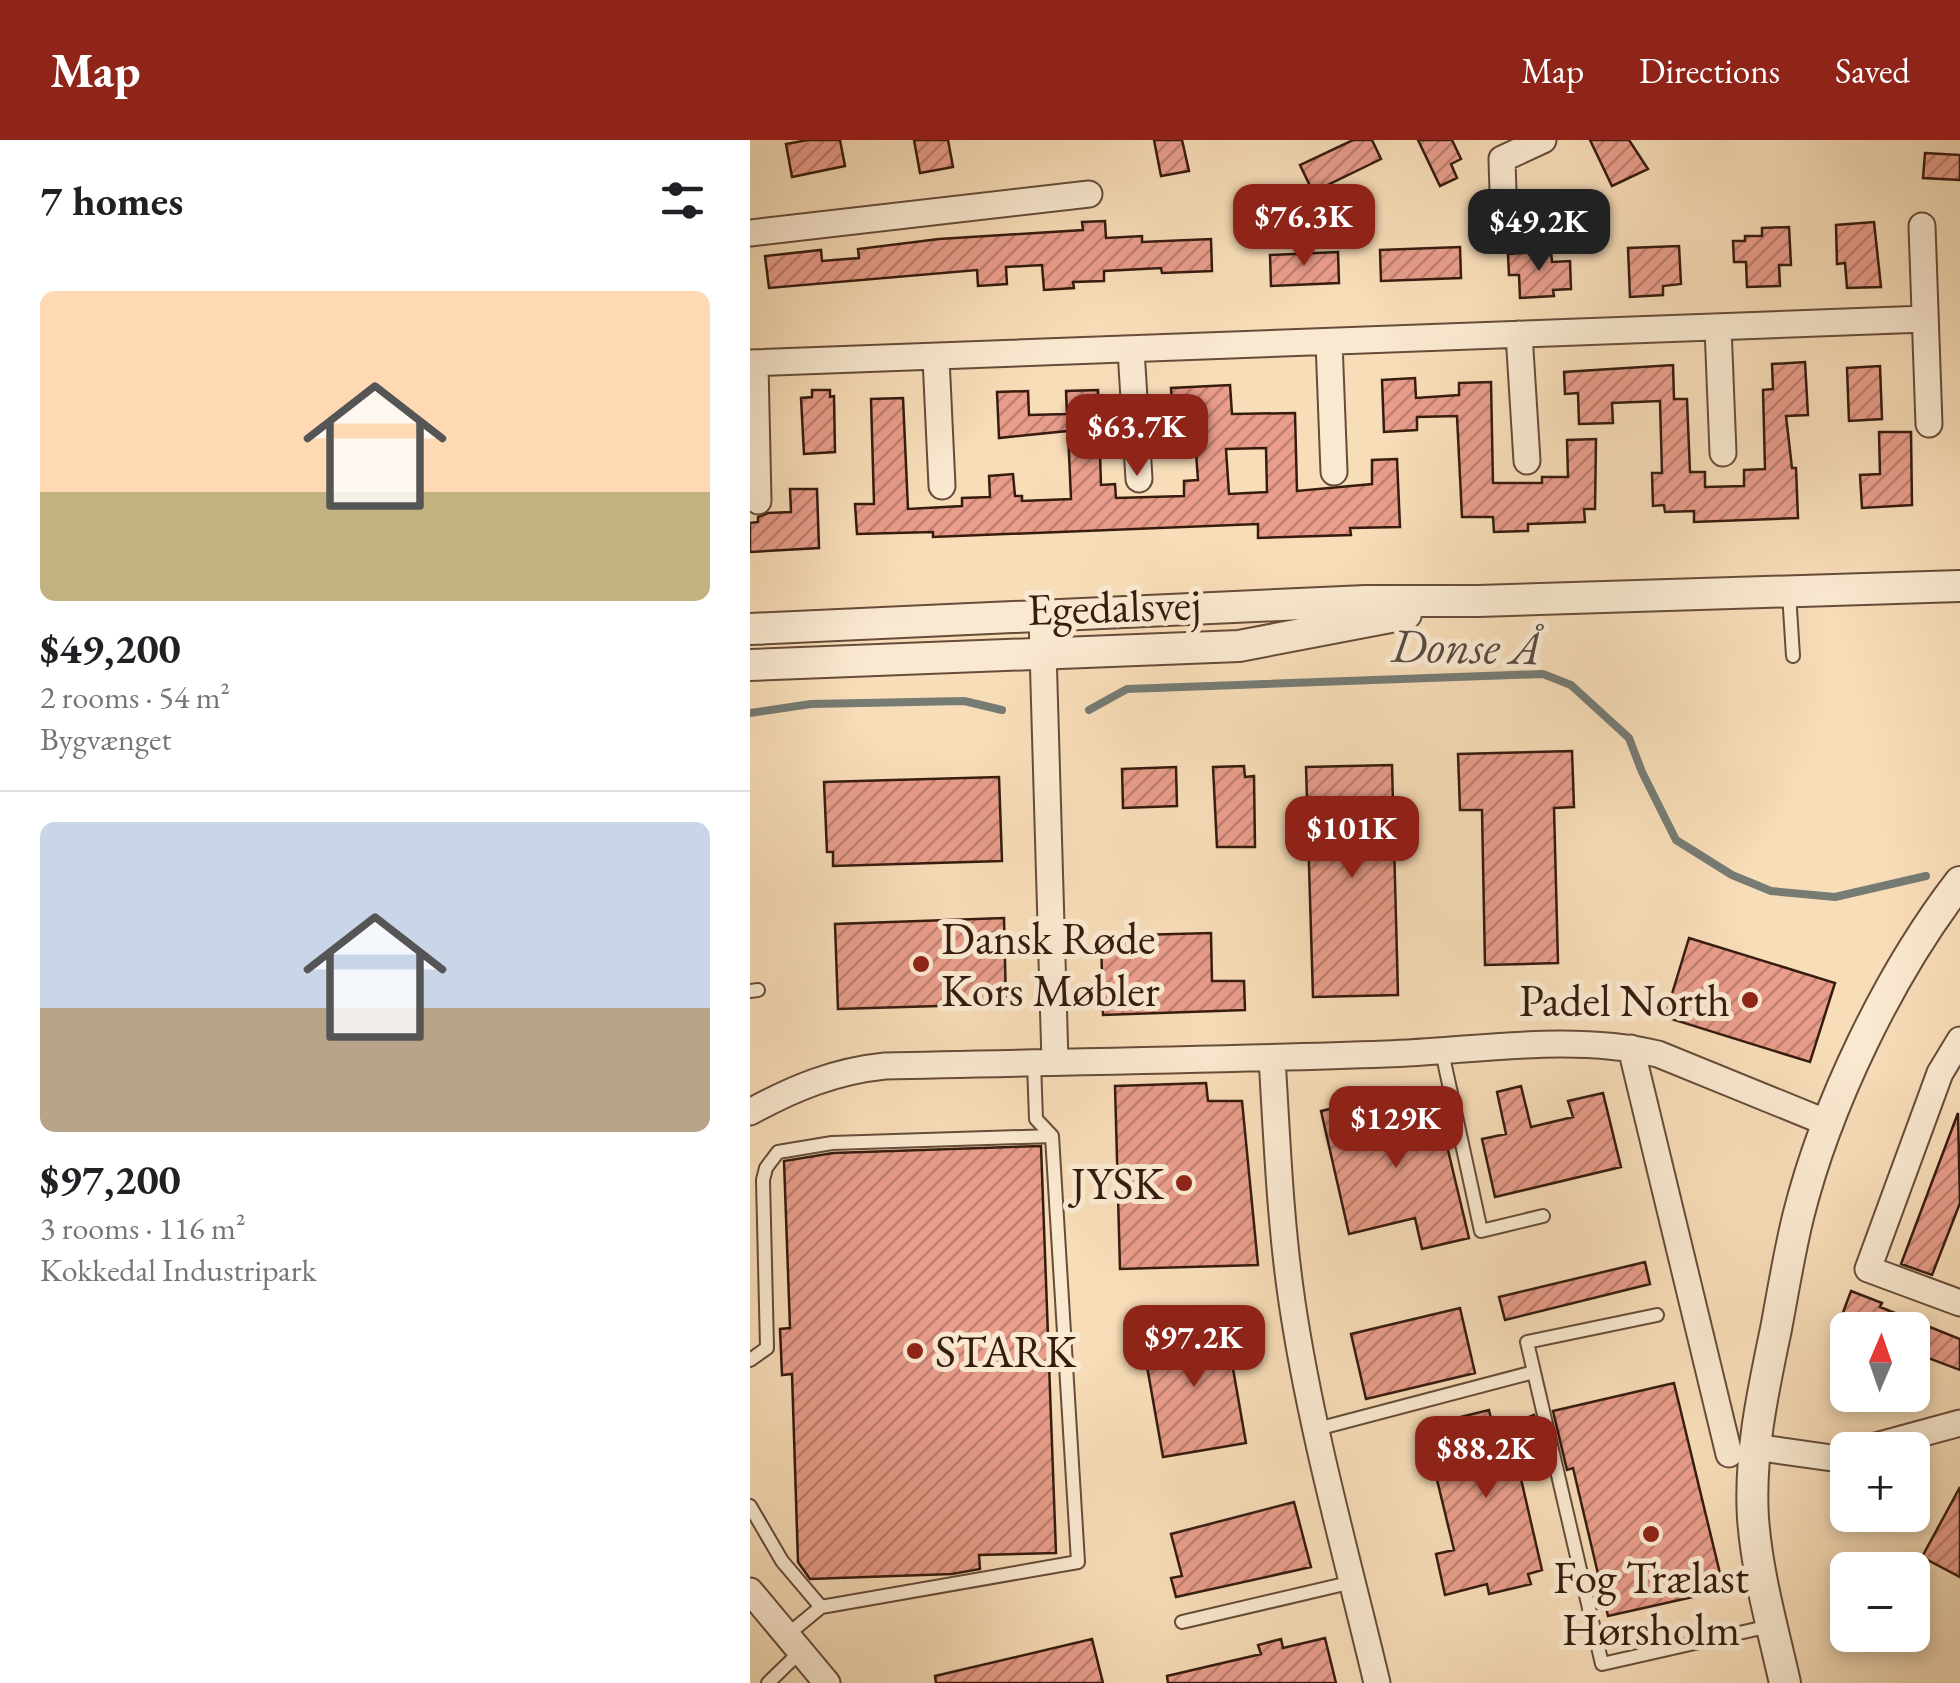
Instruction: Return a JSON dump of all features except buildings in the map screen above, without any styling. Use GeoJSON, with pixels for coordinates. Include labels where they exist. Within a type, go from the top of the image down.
{"type":"FeatureCollection","features":[{"type":"Feature","properties":{"kind":"street"},"geometry":{"type":"LineString","coordinates":[[1503,192],[1502,159],[1542,140]]}},
{"type":"Feature","properties":{"kind":"street"},"geometry":{"type":"LineString","coordinates":[[750,234],[1089,194]]}},
{"type":"Feature","properties":{"kind":"street"},"geometry":{"type":"LineString","coordinates":[[1922,226],[1928,424]]}},
{"type":"Feature","properties":{"kind":"street"},"geometry":{"type":"LineString","coordinates":[[758,501],[753,364],[1925,319]]}},
{"type":"Feature","properties":{"kind":"street"},"geometry":{"type":"LineString","coordinates":[[1718,327],[1723,453]]}},
{"type":"Feature","properties":{"kind":"street"},"geometry":{"type":"LineString","coordinates":[[1519,334],[1527,462]]}},
{"type":"Feature","properties":{"kind":"street"},"geometry":{"type":"LineString","coordinates":[[1328,342],[1334,472]]}},
{"type":"Feature","properties":{"kind":"street"},"geometry":{"type":"LineString","coordinates":[[1132,350],[1139,478]]}},
{"type":"Feature","properties":{"kind":"street"},"geometry":{"type":"LineString","coordinates":[[936,358],[942,486]]}},
{"type":"Feature","properties":{"kind":"street","name":"Egedalsvej"},"geometry":{"type":"LineString","coordinates":[[750,630],[1301,604],[1960,586]]}},
{"type":"Feature","properties":{"kind":"street","name":"Egedalsvej"},"geometry":{"type":"LineString","coordinates":[[750,665],[1239,646],[1478,601]]}},
{"type":"Feature","properties":{"kind":"street"},"geometry":{"type":"LineString","coordinates":[[1044,654],[1063,632],[1254,620],[1301,604]]}},
{"type":"Feature","properties":{"kind":"street"},"geometry":{"type":"LineString","coordinates":[[1042,616],[1044,1062]]}},
{"type":"Feature","properties":{"kind":"street"},"geometry":{"type":"LineString","coordinates":[[1742,1450],[1762,1399],[1799,1215],[1830,1124],[1852,1067],[1892,986],[1960,882]]}},
{"type":"Feature","properties":{"kind":"street"},"geometry":{"type":"LineString","coordinates":[[1960,1040],[1940,1073],[1868,1269],[1960,1303]]}},
{"type":"Feature","properties":{"kind":"street"},"geometry":{"type":"LineString","coordinates":[[750,1112],[818,1079],[885,1066],[1272,1058],[1572,1045],[1631,1048],[1658,1054],[1830,1124]]}},
{"type":"Feature","properties":{"kind":"street"},"geometry":{"type":"LineString","coordinates":[[1631,1048],[1742,1450],[1758,1560],[1785,1683]]}},
{"type":"Feature","properties":{"kind":"street"},"geometry":{"type":"LineString","coordinates":[[1272,1058],[1281,1216],[1292,1305],[1377,1683]]}},
{"type":"Feature","properties":{"kind":"street"},"geometry":{"type":"LineString","coordinates":[[1927,1432],[1960,1423]]}},
{"type":"Feature","properties":{"kind":"street"},"geometry":{"type":"LineString","coordinates":[[1742,1450],[1830,1458]]}},
{"type":"Feature","properties":{"kind":"street"},"geometry":{"type":"LineString","coordinates":[[754,1605],[794,1643],[827,1683]]}},
{"type":"Feature","properties":{"kind":"lane"},"geometry":{"type":"LineString","coordinates":[[1789,591],[1793,656]]}},
{"type":"Feature","properties":{"kind":"lane"},"geometry":{"type":"LineString","coordinates":[[1442,1052],[1480,1231],[1543,1216]]}},
{"type":"Feature","properties":{"kind":"lane"},"geometry":{"type":"LineString","coordinates":[[768,1683],[821,1608],[1078,1562],[1052,1136],[1036,1119],[1044,1062]]}},
{"type":"Feature","properties":{"kind":"lane"},"geometry":{"type":"LineString","coordinates":[[750,1360],[767,1348],[763,1180],[778,1152],[832,1143],[1052,1136]]}},
{"type":"Feature","properties":{"kind":"lane"},"geometry":{"type":"LineString","coordinates":[[1657,1315],[1527,1342],[1602,1664],[1772,1626]]}},
{"type":"Feature","properties":{"kind":"lane"},"geometry":{"type":"LineString","coordinates":[[1317,1428],[1534,1372]]}},
{"type":"Feature","properties":{"kind":"lane"},"geometry":{"type":"LineString","coordinates":[[750,1506],[782,1562],[821,1608]]}},
{"type":"Feature","properties":{"kind":"lane"},"geometry":{"type":"LineString","coordinates":[[1182,1622],[1353,1582]]}},
{"type":"Feature","properties":{"kind":"waterway","name":"Donse Å"},"geometry":{"type":"LineString","coordinates":[[1089,710],[1127,689],[1543,674],[1571,685],[1629,738],[1676,840],[1732,875],[1771,891],[1835,897],[1926,876]]}},
{"type":"Feature","properties":{"kind":"waterway","name":"Donse Å"},"geometry":{"type":"LineString","coordinates":[[750,713],[811,704],[964,701],[1002,710]]}},
{"type":"Feature","properties":{"kind":"place","name":"Dansk Røde Kors Møbler"},"geometry":{"type":"Point","coordinates":[921,964]}},
{"type":"Feature","properties":{"kind":"place","name":"Padel North"},"geometry":{"type":"Point","coordinates":[1750,1000]}},
{"type":"Feature","properties":{"kind":"place","name":"JYSK"},"geometry":{"type":"Point","coordinates":[1184,1183]}},
{"type":"Feature","properties":{"kind":"place","name":"STARK"},"geometry":{"type":"Point","coordinates":[915,1351]}},
{"type":"Feature","properties":{"kind":"place","name":"Fog Trælast Hørsholm"},"geometry":{"type":"Point","coordinates":[1651,1534]}}]}
